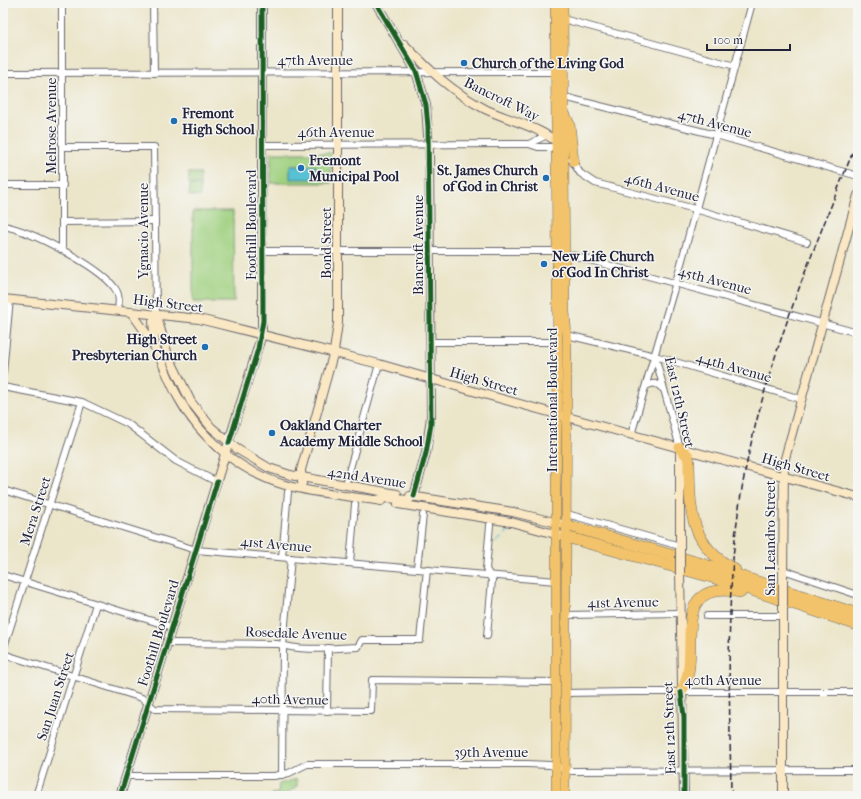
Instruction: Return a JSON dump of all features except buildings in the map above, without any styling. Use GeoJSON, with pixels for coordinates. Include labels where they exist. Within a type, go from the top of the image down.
{"type":"FeatureCollection","features":[{"type":"Feature","properties":{"kind":"highway"},"geometry":{"type":"LineString","coordinates":[[680,448],[688,456],[692,517],[697,533],[706,546],[722,562],[734,570],[802,602]]}},
{"type":"Feature","properties":{"kind":"highway"},"geometry":{"type":"LineString","coordinates":[[561,529],[692,561],[802,602],[858,625]]}},
{"type":"Feature","properties":{"kind":"highway"},"geometry":{"type":"LineString","coordinates":[[681,692],[689,673],[691,614],[697,603],[706,595],[717,590],[729,590],[802,602],[858,614]]}},
{"type":"Feature","properties":{"kind":"main road","name":"Foothill Boulevard"},"geometry":{"type":"LineString","coordinates":[[120,796],[230,443],[262,334],[262,3]]}},
{"type":"Feature","properties":{"kind":"main road","name":"Bond Street"},"geometry":{"type":"LineString","coordinates":[[300,478],[300,470],[334,351],[338,322],[340,252],[338,3]]}},
{"type":"Feature","properties":{"kind":"main road","name":"Bancroft Avenue"},"geometry":{"type":"LineString","coordinates":[[376,3],[416,71],[426,105],[429,144],[431,251],[430,436],[414,496]]}},
{"type":"Feature","properties":{"kind":"main road","name":"International Boulevard"},"geometry":{"type":"LineString","coordinates":[[555,3],[555,72],[560,252],[556,415],[566,615],[565,693],[561,768],[556,796]]}},
{"type":"Feature","properties":{"kind":"main road","name":"International Boulevard"},"geometry":{"type":"LineString","coordinates":[[558,146],[564,111],[563,3]]}},
{"type":"Feature","properties":{"kind":"main road","name":"Bancroft Way"},"geometry":{"type":"LineString","coordinates":[[394,35],[430,71],[452,88],[485,109],[547,135]]}},
{"type":"Feature","properties":{"kind":"main road"},"geometry":{"type":"LineString","coordinates":[[564,111],[570,124],[574,162]]}},
{"type":"Feature","properties":{"kind":"main road","name":"46th Avenue"},"geometry":{"type":"LineString","coordinates":[[547,135],[558,146]]}},
{"type":"Feature","properties":{"kind":"main road","name":"San Leandro Street"},"geometry":{"type":"LineString","coordinates":[[783,796],[783,476],[786,455],[858,194]]}},
{"type":"Feature","properties":{"kind":"main road","name":"International Boulevard"},"geometry":{"type":"LineString","coordinates":[[560,252],[567,335],[567,514],[561,529],[556,581],[556,682],[561,768],[565,796]]}},
{"type":"Feature","properties":{"kind":"main road","name":"High Street"},"geometry":{"type":"LineString","coordinates":[[6,299],[199,318],[334,351],[556,415],[858,497]]}},
{"type":"Feature","properties":{"kind":"main road"},"geometry":{"type":"LineString","coordinates":[[131,312],[147,335],[160,359]]}},
{"type":"Feature","properties":{"kind":"main road"},"geometry":{"type":"LineString","coordinates":[[156,314],[154,317],[153,331],[160,359]]}},
{"type":"Feature","properties":{"kind":"main road","name":"42nd Avenue"},"geometry":{"type":"LineString","coordinates":[[156,314],[165,347],[188,397],[204,419],[230,443],[262,465],[300,478],[506,511],[561,529]]}},
{"type":"Feature","properties":{"kind":"main road","name":"42nd Avenue"},"geometry":{"type":"LineString","coordinates":[[160,359],[177,396],[190,416],[205,434],[226,454],[262,476],[286,485],[314,490],[561,529]]}},
{"type":"Feature","properties":{"kind":"main road","name":"East 12th Street"},"geometry":{"type":"LineString","coordinates":[[680,448],[680,613],[681,692],[684,717],[684,796]]}},
{"type":"Feature","properties":{"kind":"main road"},"geometry":{"type":"LineString","coordinates":[[300,478],[303,485],[314,490]]}},
{"type":"Feature","properties":{"kind":"main road"},"geometry":{"type":"LineString","coordinates":[[376,500],[387,498],[408,500],[414,496]]}},
{"type":"Feature","properties":{"kind":"street","name":"Melrose Avenue"},"geometry":{"type":"LineString","coordinates":[[62,3],[64,147],[62,250]]}},
{"type":"Feature","properties":{"kind":"street"},"geometry":{"type":"LineString","coordinates":[[153,3],[154,73]]}},
{"type":"Feature","properties":{"kind":"street","name":"East 12th Street"},"geometry":{"type":"LineString","coordinates":[[680,448],[655,356],[752,3]]}},
{"type":"Feature","properties":{"kind":"street"},"geometry":{"type":"LineString","coordinates":[[563,19],[735,66]]}},
{"type":"Feature","properties":{"kind":"street","name":"47th Avenue"},"geometry":{"type":"LineString","coordinates":[[3,73],[416,71],[555,72]]}},
{"type":"Feature","properties":{"kind":"street","name":"47th Avenue"},"geometry":{"type":"LineString","coordinates":[[564,97],[716,135],[858,176]]}},
{"type":"Feature","properties":{"kind":"street","name":"46th Avenue"},"geometry":{"type":"LineString","coordinates":[[529,144],[547,135]]}},
{"type":"Feature","properties":{"kind":"street","name":"46th Avenue"},"geometry":{"type":"LineString","coordinates":[[262,145],[338,146],[529,144],[538,147],[558,146],[574,162],[580,173],[595,183],[695,209],[807,242]]}},
{"type":"Feature","properties":{"kind":"street","name":"Ygnacio Avenue"},"geometry":{"type":"LineString","coordinates":[[64,147],[154,147],[156,314]]}},
{"type":"Feature","properties":{"kind":"street"},"geometry":{"type":"LineString","coordinates":[[3,185],[63,185]]}},
{"type":"Feature","properties":{"kind":"street"},"geometry":{"type":"LineString","coordinates":[[63,222],[155,221]]}},
{"type":"Feature","properties":{"kind":"street"},"geometry":{"type":"LineString","coordinates":[[3,226],[29,235],[62,250],[106,278],[117,293],[118,311]]}},
{"type":"Feature","properties":{"kind":"street","name":"45th Avenue"},"geometry":{"type":"LineString","coordinates":[[263,251],[560,252],[676,282],[858,333]]}},
{"type":"Feature","properties":{"kind":"street"},"geometry":{"type":"LineString","coordinates":[[3,372],[6,299]]}},
{"type":"Feature","properties":{"kind":"street","name":"44th Avenue"},"geometry":{"type":"LineString","coordinates":[[567,335],[655,356],[801,399]]}},
{"type":"Feature","properties":{"kind":"street"},"geometry":{"type":"LineString","coordinates":[[430,342],[558,342]]}},
{"type":"Feature","properties":{"kind":"street"},"geometry":{"type":"LineString","coordinates":[[631,435],[655,356]]}},
{"type":"Feature","properties":{"kind":"street"},"geometry":{"type":"LineString","coordinates":[[347,479],[379,364]]}},
{"type":"Feature","properties":{"kind":"street"},"geometry":{"type":"LineString","coordinates":[[646,386],[652,383],[658,384],[664,390]]}},
{"type":"Feature","properties":{"kind":"street"},"geometry":{"type":"LineString","coordinates":[[3,387],[82,402],[128,424],[176,461],[217,482]]}},
{"type":"Feature","properties":{"kind":"street","name":"Mera Street"},"geometry":{"type":"LineString","coordinates":[[3,650],[82,402]]}},
{"type":"Feature","properties":{"kind":"street","name":"41st Avenue"},"geometry":{"type":"LineString","coordinates":[[3,490],[196,550],[489,574],[556,581]]}},
{"type":"Feature","properties":{"kind":"street"},"geometry":{"type":"LineString","coordinates":[[282,557],[288,492]]}},
{"type":"Feature","properties":{"kind":"street"},"geometry":{"type":"LineString","coordinates":[[350,563],[355,504]]}},
{"type":"Feature","properties":{"kind":"street"},"geometry":{"type":"LineString","coordinates":[[567,514],[680,548]]}},
{"type":"Feature","properties":{"kind":"street"},"geometry":{"type":"LineString","coordinates":[[417,568],[423,515]]}},
{"type":"Feature","properties":{"kind":"street"},"geometry":{"type":"LineString","coordinates":[[487,636],[492,580],[486,569],[490,525]]}},
{"type":"Feature","properties":{"kind":"street"},"geometry":{"type":"LineString","coordinates":[[282,775],[283,646],[291,558]]}},
{"type":"Feature","properties":{"kind":"street","name":"Rosedale Avenue"},"geometry":{"type":"LineString","coordinates":[[167,643],[328,648],[358,647],[362,640],[420,640],[427,569]]}},
{"type":"Feature","properties":{"kind":"street"},"geometry":{"type":"LineString","coordinates":[[783,570],[858,596]]}},
{"type":"Feature","properties":{"kind":"street"},"geometry":{"type":"LineString","coordinates":[[3,575],[172,627]]}},
{"type":"Feature","properties":{"kind":"street","name":"San Juan Street"},"geometry":{"type":"LineString","coordinates":[[36,796],[96,604]]}},
{"type":"Feature","properties":{"kind":"street"},"geometry":{"type":"LineString","coordinates":[[707,616],[783,611]]}},
{"type":"Feature","properties":{"kind":"street","name":"41st Avenue"},"geometry":{"type":"LineString","coordinates":[[566,615],[680,613]]}},
{"type":"Feature","properties":{"kind":"street"},"geometry":{"type":"LineString","coordinates":[[327,711],[328,648]]}},
{"type":"Feature","properties":{"kind":"street","name":"40th Avenue"},"geometry":{"type":"LineString","coordinates":[[3,654],[142,698],[155,709],[371,711],[372,680],[556,682]]}},
{"type":"Feature","properties":{"kind":"street","name":"40th Avenue"},"geometry":{"type":"LineString","coordinates":[[565,693],[858,692]]}},
{"type":"Feature","properties":{"kind":"street","name":"39th Avenue"},"geometry":{"type":"LineString","coordinates":[[126,776],[274,776],[282,775],[307,764],[519,764],[561,768],[572,771],[858,770]]}},
{"type":"Feature","properties":{"kind":"green space","name":"Fremont Municipal Pool"},"geometry":{"type":"Polygon","coordinates":[[[271,153],[331,153],[331,183],[271,183],[271,153]]]}},
{"type":"Feature","properties":{"kind":"green space"},"geometry":{"type":"Polygon","coordinates":[[[189,173],[200,173],[200,184],[189,184],[189,173]]]}},
{"type":"Feature","properties":{"kind":"green space"},"geometry":{"type":"Polygon","coordinates":[[[190,185],[200,185],[200,196],[189,196],[190,185]]]}},
{"type":"Feature","properties":{"kind":"green space"},"geometry":{"type":"Polygon","coordinates":[[[193,211],[233,211],[234,302],[193,302],[193,211]]]}},
{"type":"Feature","properties":{"kind":"green space"},"geometry":{"type":"Polygon","coordinates":[[[297,779],[297,786],[284,796],[272,796],[272,794],[278,793],[279,784],[297,779]]]}},
{"type":"Feature","properties":{"kind":"water"},"geometry":{"type":"Polygon","coordinates":[[[290,166],[316,166],[316,179],[290,179],[290,166]]]}},
{"type":"Feature","properties":{"kind":"waterway"},"geometry":{"type":"LineString","coordinates":[[505,534],[509,530]]}},
{"type":"Feature","properties":{"kind":"waterway"},"geometry":{"type":"LineString","coordinates":[[496,542],[501,538]]}},
{"type":"Feature","properties":{"kind":"railway"},"geometry":{"type":"LineString","coordinates":[[731,796],[729,690],[731,584],[738,514],[746,465],[757,417],[786,324],[803,277],[858,139]]}},
{"type":"Feature","properties":{"kind":"cycle path"},"geometry":{"type":"LineString","coordinates":[[229,443],[258,349],[263,321],[262,3]]}},
{"type":"Feature","properties":{"kind":"cycle path"},"geometry":{"type":"LineString","coordinates":[[376,3],[416,71],[426,105],[428,127],[431,424],[426,453],[414,496]]}},
{"type":"Feature","properties":{"kind":"cycle path"},"geometry":{"type":"LineString","coordinates":[[120,796],[217,482]]}},
{"type":"Feature","properties":{"kind":"cycle path"},"geometry":{"type":"LineString","coordinates":[[681,692],[684,717],[684,796]]}},
{"type":"Feature","properties":{"kind":"place","name":"Church of the Living God"},"geometry":{"type":"Point","coordinates":[464,63]}},
{"type":"Feature","properties":{"kind":"place","name":"Fremont High School"},"geometry":{"type":"Point","coordinates":[174,121]}},
{"type":"Feature","properties":{"kind":"place","name":"Fremont Municipal Pool"},"geometry":{"type":"Point","coordinates":[301,168]}},
{"type":"Feature","properties":{"kind":"place","name":"St. James Church of God in Christ"},"geometry":{"type":"Point","coordinates":[546,178]}},
{"type":"Feature","properties":{"kind":"place","name":"New Life Church of God In Christ"},"geometry":{"type":"Point","coordinates":[544,264]}},
{"type":"Feature","properties":{"kind":"place","name":"High Street Presbyterian Church"},"geometry":{"type":"Point","coordinates":[205,347]}},
{"type":"Feature","properties":{"kind":"place","name":"Oakland Charter Academy Middle School"},"geometry":{"type":"Point","coordinates":[272,433]}}]}
